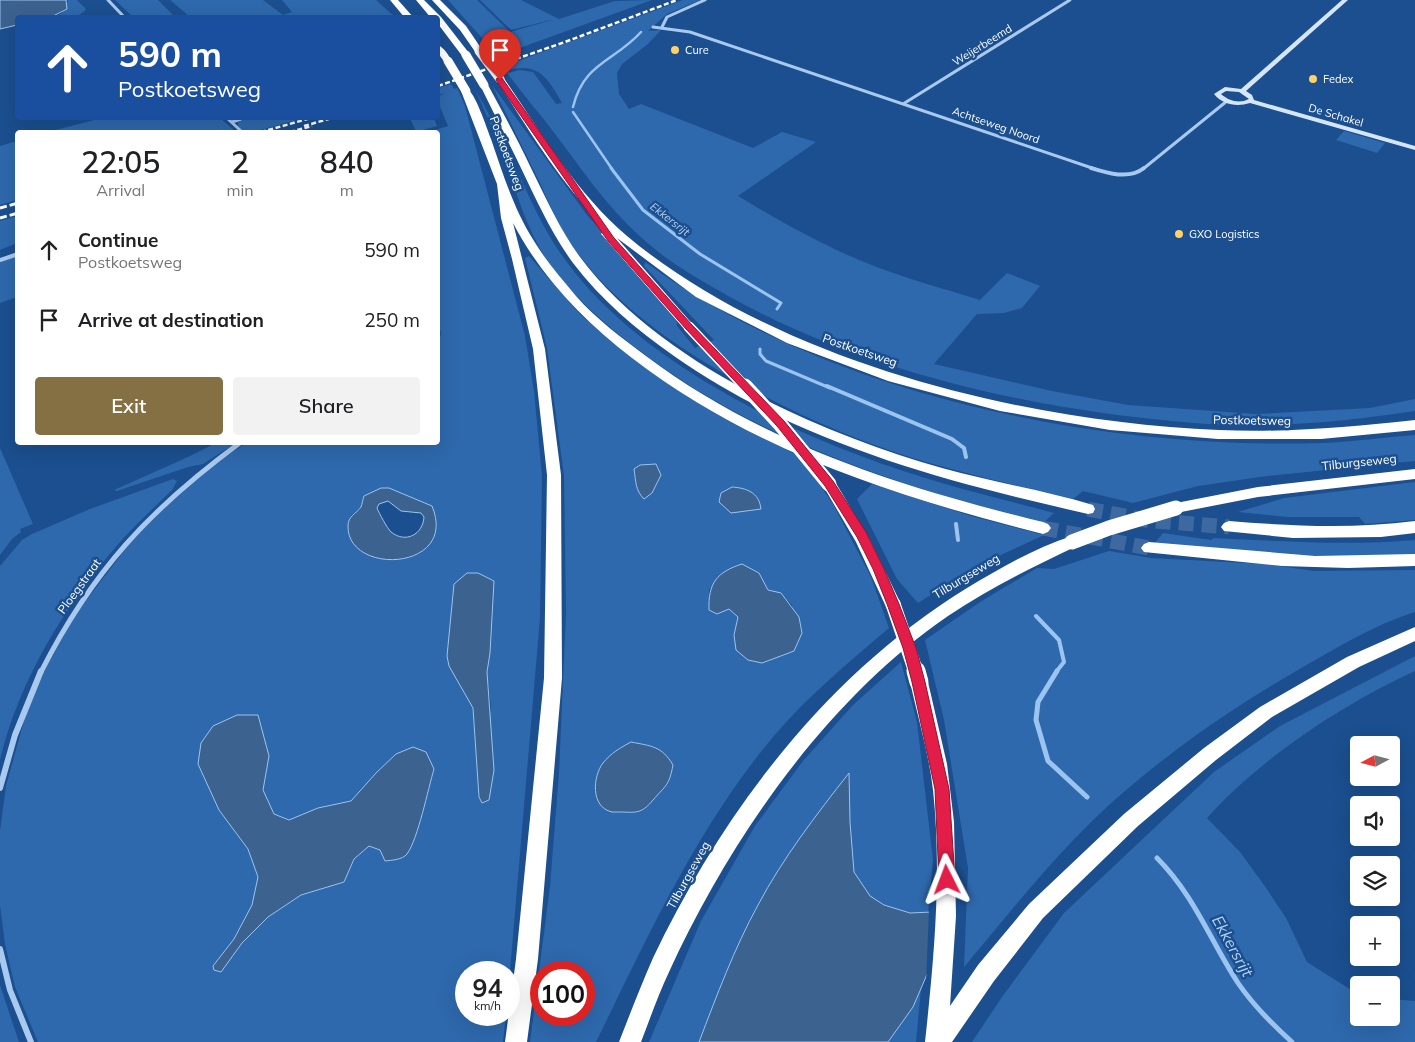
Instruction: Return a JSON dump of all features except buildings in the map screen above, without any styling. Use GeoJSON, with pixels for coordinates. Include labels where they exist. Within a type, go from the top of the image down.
{"type":"FeatureCollection","features":[{"type":"Feature","properties":{"kind":"highway"},"geometry":{"type":"LineString","coordinates":[[387,0],[407,14]]}},
{"type":"Feature","properties":{"kind":"highway"},"geometry":{"type":"LineString","coordinates":[[394,0],[407,14]]}},
{"type":"Feature","properties":{"kind":"highway","name":"Postkoetsweg"},"geometry":{"type":"LineString","coordinates":[[420,0],[434,15]]}},
{"type":"Feature","properties":{"kind":"highway","name":"Postkoetsweg"},"geometry":{"type":"LineString","coordinates":[[436,0],[463,28],[588,205],[622,238],[656,265],[741,318],[859,367],[945,392],[1040,414],[1127,427],[1264,436],[1318,435],[1415,426]]}},
{"type":"Feature","properties":{"kind":"highway","name":"Postkoetsweg"},"geometry":{"type":"LineString","coordinates":[[440,22],[466,55],[484,85],[550,220],[570,251],[613,301],[640,325],[710,375],[775,409],[847,440],[920,467],[978,484],[1088,509]]}},
{"type":"Feature","properties":{"kind":"highway","name":"Postkoetsweg"},"geometry":{"type":"LineString","coordinates":[[440,51],[466,91],[478,116],[501,185],[540,259],[587,312],[651,366],[693,394],[744,423],[840,468],[893,487],[971,510],[1043,528]]}},
{"type":"Feature","properties":{"kind":"highway"},"geometry":{"type":"LineString","coordinates":[[501,185],[506,218],[518,259],[539,349],[546,389],[554,476],[553,678],[527,959],[516,1042]]}},
{"type":"Feature","properties":{"kind":"highway"},"geometry":{"type":"LineString","coordinates":[[588,205],[611,240],[780,424],[829,484],[862,535],[893,604],[919,682],[942,789],[947,880],[945,955],[938,1042]]}},
{"type":"Feature","properties":{"kind":"highway","name":"Tilburgseweg"},"geometry":{"type":"LineString","coordinates":[[630,1042],[666,955],[734,831],[785,762],[827,710],[872,666],[965,596],[1028,562],[1072,542],[1109,528],[1176,508],[1258,492],[1415,474]]}},
{"type":"Feature","properties":{"kind":"highway"},"geometry":{"type":"LineString","coordinates":[[1229,527],[1293,532],[1381,531],[1415,527]]}},
{"type":"Feature","properties":{"kind":"highway"},"geometry":{"type":"LineString","coordinates":[[1150,548],[1260,560],[1299,562],[1415,560]]}},
{"type":"Feature","properties":{"kind":"highway"},"geometry":{"type":"LineString","coordinates":[[938,1042],[986,973],[1036,911],[1131,820],[1210,754],[1266,712],[1353,662],[1415,634]]}},
{"type":"Feature","properties":{"kind":"street"},"geometry":{"type":"LineString","coordinates":[[108,0],[122,15]]}},
{"type":"Feature","properties":{"kind":"street"},"geometry":{"type":"LineString","coordinates":[[662,27],[667,16],[705,0]]}},
{"type":"Feature","properties":{"kind":"street","name":"Weijerbeemd"},"geometry":{"type":"LineString","coordinates":[[903,104],[1070,0]]}},
{"type":"Feature","properties":{"kind":"street"},"geometry":{"type":"LineString","coordinates":[[1242,91],[1346,0]]}},
{"type":"Feature","properties":{"kind":"street","name":"Achtseweg Noord"},"geometry":{"type":"LineString","coordinates":[[653,27],[690,32],[1098,170],[1119,174],[1140,171],[1227,101]]}},
{"type":"Feature","properties":{"kind":"street"},"geometry":{"type":"LineString","coordinates":[[1227,101],[1219,96],[1218,92],[1225,89],[1242,91],[1251,97],[1251,101]]}},
{"type":"Feature","properties":{"kind":"street","name":"De Schakel"},"geometry":{"type":"LineString","coordinates":[[1227,101],[1244,103],[1251,101],[1415,148]]}},
{"type":"Feature","properties":{"kind":"street"},"geometry":{"type":"LineString","coordinates":[[230,120],[240,130]]}},
{"type":"Feature","properties":{"kind":"street"},"geometry":{"type":"LineString","coordinates":[[232,122],[238,120]]}},
{"type":"Feature","properties":{"kind":"street"},"geometry":{"type":"LineString","coordinates":[[0,260],[15,255]]}},
{"type":"Feature","properties":{"kind":"street","name":"Ploegstraat"},"geometry":{"type":"LineString","coordinates":[[0,788],[8,752],[22,710],[70,614],[98,575],[153,514],[193,476],[237,445]]}},
{"type":"Feature","properties":{"kind":"street"},"geometry":{"type":"LineString","coordinates":[[0,949],[10,990],[30,1042]]}},
{"type":"Feature","properties":{"kind":"shaded area"},"geometry":{"type":"Polygon","coordinates":[[[0,0],[66,0],[67,9],[55,15],[15,15],[15,25],[0,29],[0,0]]]}},
{"type":"Feature","properties":{"kind":"shaded area"},"geometry":{"type":"Polygon","coordinates":[[[66,0],[77,0],[86,9],[79,15],[58,15],[62,13],[68,1],[66,0]]]}},
{"type":"Feature","properties":{"kind":"shaded area"},"geometry":{"type":"Polygon","coordinates":[[[115,0],[158,0],[173,15],[131,15],[115,0]]]}},
{"type":"Feature","properties":{"kind":"shaded area"},"geometry":{"type":"Polygon","coordinates":[[[170,0],[263,0],[283,15],[188,15],[170,0]]]}},
{"type":"Feature","properties":{"kind":"shaded area"},"geometry":{"type":"Polygon","coordinates":[[[282,0],[376,0],[393,15],[283,15],[292,12],[282,0]]]}},
{"type":"Feature","properties":{"kind":"shaded area"},"geometry":{"type":"Polygon","coordinates":[[[448,0],[477,0],[510,32],[552,20],[511,30],[480,0],[521,0],[559,19],[615,1],[652,0],[495,57],[482,38],[448,0]]]}},
{"type":"Feature","properties":{"kind":"shaded area"},"geometry":{"type":"Polygon","coordinates":[[[683,0],[700,0],[667,14],[648,31],[661,30],[648,44],[622,64],[617,73],[619,94],[629,109],[641,104],[753,148],[782,132],[816,142],[738,196],[800,231],[864,262],[892,273],[980,300],[1007,273],[1040,286],[1022,308],[1004,313],[977,314],[934,364],[1052,391],[1128,405],[1256,414],[1370,408],[1415,399],[1415,411],[1333,421],[1277,425],[1222,425],[1075,409],[955,384],[896,367],[838,347],[783,324],[730,297],[664,257],[623,220],[595,187],[507,73],[520,70],[533,72],[556,104],[562,103],[547,79],[534,70],[517,68],[506,71],[502,67],[683,0]]]}},
{"type":"Feature","properties":{"kind":"shaded area"},"geometry":{"type":"Polygon","coordinates":[[[451,84],[454,89],[457,88],[465,106],[525,336],[534,391],[542,476],[540,618],[511,961],[455,961],[455,1026],[505,1026],[503,1042],[38,1042],[15,987],[5,944],[0,905],[0,831],[6,786],[27,710],[47,666],[75,615],[130,543],[156,515],[210,467],[243,445],[440,445],[440,130],[435,130],[448,126],[440,107],[440,96],[444,93],[440,94],[440,87],[451,84]],[[395,490],[360,508],[351,516],[354,543],[370,555],[393,560],[420,552],[436,517],[395,490]],[[490,653],[456,677],[473,708],[479,797],[491,707],[487,672],[490,653]],[[396,754],[351,801],[318,808],[290,820],[274,814],[262,790],[269,756],[219,810],[248,849],[259,877],[252,905],[234,939],[213,966],[221,971],[242,943],[268,917],[301,895],[344,882],[354,859],[369,846],[406,855],[417,829],[434,769],[396,754]]]}},
{"type":"Feature","properties":{"kind":"shaded area"},"geometry":{"type":"Polygon","coordinates":[[[492,85],[587,215],[676,315],[677,326],[695,348],[714,340],[644,266],[645,262],[718,309],[797,348],[881,380],[968,405],[1058,424],[1148,437],[1236,443],[1345,442],[1415,435],[1415,461],[1267,476],[1198,486],[1133,503],[1083,491],[1073,499],[926,462],[840,432],[785,407],[706,363],[635,313],[603,283],[575,250],[565,234],[492,85]]]}},
{"type":"Feature","properties":{"kind":"shaded area"},"geometry":{"type":"Polygon","coordinates":[[[475,89],[491,117],[542,222],[561,254],[593,293],[631,329],[675,362],[722,391],[771,417],[871,460],[969,491],[1054,513],[1041,525],[934,493],[830,456],[730,409],[682,381],[636,348],[575,295],[545,257],[526,220],[503,155],[475,89]]]}},
{"type":"Feature","properties":{"kind":"shaded area"},"geometry":{"type":"Polygon","coordinates":[[[94,120],[222,120],[234,130],[56,130],[94,120]]]}},
{"type":"Feature","properties":{"kind":"shaded area"},"geometry":{"type":"Polygon","coordinates":[[[244,120],[296,120],[261,130],[242,130],[238,126],[238,122],[244,120]]]}},
{"type":"Feature","properties":{"kind":"shaded area"},"geometry":{"type":"Polygon","coordinates":[[[411,120],[435,120],[437,126],[423,130],[415,130],[411,120]]]}},
{"type":"Feature","properties":{"kind":"shaded area"},"geometry":{"type":"Polygon","coordinates":[[[1344,131],[1385,143],[1377,153],[1336,140],[1344,131]]]}},
{"type":"Feature","properties":{"kind":"shaded area"},"geometry":{"type":"Polygon","coordinates":[[[15,142],[15,201],[0,205],[0,146],[15,142]]]}},
{"type":"Feature","properties":{"kind":"shaded area"},"geometry":{"type":"Polygon","coordinates":[[[15,217],[15,244],[0,250],[0,221],[15,217]]]}},
{"type":"Feature","properties":{"kind":"shaded area"},"geometry":{"type":"Polygon","coordinates":[[[15,256],[15,298],[0,303],[0,261],[15,256]]]}},
{"type":"Feature","properties":{"kind":"shaded area"},"geometry":{"type":"Polygon","coordinates":[[[529,256],[580,314],[609,340],[647,369],[689,398],[730,422],[801,457],[833,504],[871,577],[889,628],[800,708],[773,737],[746,772],[697,846],[655,923],[596,1042],[530,1042],[532,1026],[595,1026],[595,961],[540,961],[550,886],[559,773],[566,614],[564,476],[547,348],[525,258],[529,256]],[[656,464],[640,465],[636,487],[659,469],[656,464]],[[759,573],[709,589],[709,610],[729,609],[738,617],[734,635],[762,663],[794,651],[792,605],[781,594],[768,590],[759,573]]]}},
{"type":"Feature","properties":{"kind":"shaded area"},"geometry":{"type":"Polygon","coordinates":[[[212,445],[233,445],[203,464],[188,467],[117,491],[114,490],[212,445]]]}},
{"type":"Feature","properties":{"kind":"shaded area"},"geometry":{"type":"Polygon","coordinates":[[[0,448],[33,524],[20,529],[21,532],[12,539],[0,555],[0,448]]]}},
{"type":"Feature","properties":{"kind":"shaded area"},"geometry":{"type":"Polygon","coordinates":[[[656,464],[661,475],[652,493],[644,499],[637,489],[634,469],[640,465],[656,464]]]}},
{"type":"Feature","properties":{"kind":"shaded area"},"geometry":{"type":"Polygon","coordinates":[[[173,479],[177,481],[172,490],[121,541],[64,616],[32,672],[19,701],[8,730],[0,760],[0,566],[22,540],[32,534],[90,509],[173,479]]]}},
{"type":"Feature","properties":{"kind":"shaded area"},"geometry":{"type":"Polygon","coordinates":[[[1415,482],[1415,520],[1365,524],[1359,517],[1288,517],[1238,512],[1284,498],[1415,482]]]}},
{"type":"Feature","properties":{"kind":"shaded area"},"geometry":{"type":"Polygon","coordinates":[[[872,484],[971,516],[1044,535],[975,567],[918,603],[897,579],[857,499],[872,484]]]}},
{"type":"Feature","properties":{"kind":"shaded area"},"geometry":{"type":"Polygon","coordinates":[[[732,487],[742,488],[755,495],[761,509],[731,513],[719,502],[721,493],[732,487]]]}},
{"type":"Feature","properties":{"kind":"shaded area"},"geometry":{"type":"Polygon","coordinates":[[[381,488],[389,488],[432,506],[436,528],[430,544],[417,554],[400,559],[381,559],[364,553],[352,542],[348,523],[361,507],[364,496],[381,488]],[[388,501],[379,504],[377,508],[391,532],[402,537],[408,537],[421,528],[424,517],[421,513],[401,511],[388,501]]]}},
{"type":"Feature","properties":{"kind":"shaded area"},"geometry":{"type":"Polygon","coordinates":[[[1163,533],[1211,540],[1214,538],[1340,543],[1415,540],[1415,555],[1305,557],[1154,544],[1163,533]]]}},
{"type":"Feature","properties":{"kind":"shaded area"},"geometry":{"type":"Polygon","coordinates":[[[1109,551],[1151,558],[1265,564],[1314,571],[1415,570],[1415,612],[1358,636],[1277,682],[1226,714],[1154,767],[1088,825],[1033,884],[964,967],[968,868],[944,720],[925,640],[980,602],[1037,568],[1054,569],[1109,551]]]}},
{"type":"Feature","properties":{"kind":"shaded area"},"geometry":{"type":"Polygon","coordinates":[[[742,564],[759,573],[768,590],[781,593],[799,617],[802,633],[794,651],[762,663],[748,660],[736,650],[734,635],[738,617],[729,609],[717,614],[709,610],[710,593],[716,580],[726,571],[742,564]]]}},
{"type":"Feature","properties":{"kind":"shaded area"},"geometry":{"type":"Polygon","coordinates":[[[467,573],[478,573],[494,581],[490,653],[487,672],[494,770],[489,800],[482,803],[479,797],[473,708],[449,666],[447,656],[454,584],[467,573]]]}},
{"type":"Feature","properties":{"kind":"shaded area"},"geometry":{"type":"Polygon","coordinates":[[[1415,656],[1415,671],[1359,700],[1277,754],[1252,774],[1207,818],[1240,852],[1264,885],[1286,918],[1307,962],[1350,989],[1350,1026],[1400,1026],[1400,1000],[1415,1001],[1415,1042],[972,1042],[1002,997],[1064,913],[1214,772],[1280,726],[1415,656]]]}},
{"type":"Feature","properties":{"kind":"shaded area"},"geometry":{"type":"Polygon","coordinates":[[[901,662],[917,722],[933,860],[916,1042],[649,1042],[701,921],[755,826],[803,761],[853,705],[901,662]]]}},
{"type":"Feature","properties":{"kind":"shaded area"},"geometry":{"type":"Polygon","coordinates":[[[237,715],[258,715],[269,756],[263,790],[274,814],[289,820],[318,808],[351,801],[396,754],[413,747],[426,752],[434,769],[419,826],[411,847],[405,856],[400,859],[385,861],[380,850],[369,846],[354,859],[344,882],[301,895],[268,917],[242,943],[221,972],[214,970],[213,966],[234,939],[252,905],[258,877],[248,849],[219,810],[198,764],[201,743],[213,726],[237,715]]]}},
{"type":"Feature","properties":{"kind":"shaded area"},"geometry":{"type":"Polygon","coordinates":[[[631,742],[660,750],[673,765],[672,772],[666,785],[640,811],[612,812],[605,809],[597,798],[597,775],[609,756],[631,742]]]}},
{"type":"Feature","properties":{"kind":"shaded area"},"geometry":{"type":"Polygon","coordinates":[[[849,773],[854,872],[870,896],[884,905],[910,913],[932,912],[956,907],[913,1007],[888,1042],[699,1042],[734,955],[758,905],[789,854],[849,773]]]}},
{"type":"Feature","properties":{"kind":"shaded area"},"geometry":{"type":"Polygon","coordinates":[[[0,985],[19,1042],[0,1042],[0,985]]]}},
{"type":"Feature","properties":{"kind":"pier"},"geometry":{"type":"Polygon","coordinates":[[[958,905],[959,908],[926,984],[929,910],[958,905]]]}},
{"type":"Feature","properties":{"kind":"waterway","name":"Ekkersrijt"},"geometry":{"type":"LineString","coordinates":[[573,107],[578,92],[592,71],[621,50],[641,32]]}},
{"type":"Feature","properties":{"kind":"waterway","name":"Ekkersrijt"},"geometry":{"type":"LineString","coordinates":[[573,112],[612,169]]}},
{"type":"Feature","properties":{"kind":"waterway","name":"Ekkersrijt"},"geometry":{"type":"LineString","coordinates":[[611,168],[643,210],[700,254],[781,303],[777,309]]}},
{"type":"Feature","properties":{"kind":"waterway","name":"Ekkersrijt"},"geometry":{"type":"LineString","coordinates":[[760,349],[760,354],[766,361],[830,388]]}},
{"type":"Feature","properties":{"kind":"waterway","name":"Ekkersrijt"},"geometry":{"type":"LineString","coordinates":[[827,386],[952,439],[964,448],[966,457]]}},
{"type":"Feature","properties":{"kind":"waterway","name":"Ekkersrijt"},"geometry":{"type":"LineString","coordinates":[[956,524],[958,540]]}},
{"type":"Feature","properties":{"kind":"waterway","name":"Ekkersrijt"},"geometry":{"type":"LineString","coordinates":[[1036,616],[1059,640],[1064,662],[1056,672]]}},
{"type":"Feature","properties":{"kind":"waterway","name":"Ekkersrijt"},"geometry":{"type":"LineString","coordinates":[[1057,671],[1038,702],[1036,720],[1048,761],[1087,797]]}},
{"type":"Feature","properties":{"kind":"waterway","name":"Ekkersrijt"},"geometry":{"type":"LineString","coordinates":[[1157,858],[1192,902],[1238,983],[1263,1014],[1292,1042]]}},
{"type":"Feature","properties":{"kind":"tunnel"},"geometry":{"type":"LineString","coordinates":[[1088,509],[1145,520],[1229,527]]}},
{"type":"Feature","properties":{"kind":"tunnel"},"geometry":{"type":"LineString","coordinates":[[1043,528],[1149,548]]}},
{"type":"Feature","properties":{"kind":"railway"},"geometry":{"type":"LineString","coordinates":[[440,85],[565,42],[677,0]]}},
{"type":"Feature","properties":{"kind":"railway"},"geometry":{"type":"LineString","coordinates":[[268,130],[304,120]]}},
{"type":"Feature","properties":{"kind":"railway"},"geometry":{"type":"LineString","coordinates":[[304,126],[325,120]]}},
{"type":"Feature","properties":{"kind":"railway"},"geometry":{"type":"LineString","coordinates":[[297,130],[312,126]]}},
{"type":"Feature","properties":{"kind":"railway"},"geometry":{"type":"LineString","coordinates":[[0,208],[15,204]]}},
{"type":"Feature","properties":{"kind":"railway"},"geometry":{"type":"LineString","coordinates":[[0,218],[15,214]]}},
{"type":"Feature","properties":{"kind":"place","name":"Cure"},"geometry":{"type":"Point","coordinates":[675,50]}},
{"type":"Feature","properties":{"kind":"place","name":"Fedex"},"geometry":{"type":"Point","coordinates":[1313,79]}},
{"type":"Feature","properties":{"kind":"place","name":"GXO Logistics"},"geometry":{"type":"Point","coordinates":[1179,234]}},
{"type":"Feature","properties":{"kind":"route"},"geometry":{"type":"LineString","coordinates":[[500,80],[611,240],[806,454],[829,484],[862,535],[893,604],[919,682],[942,789],[947,880]]}}]}
